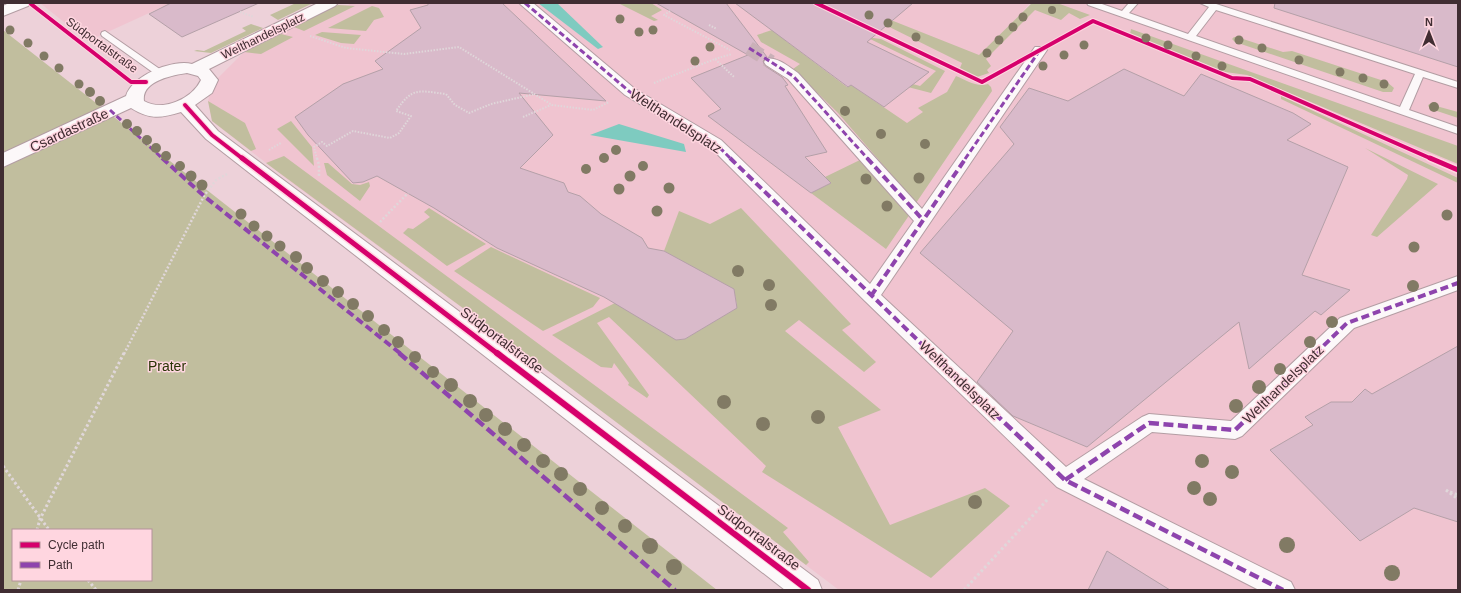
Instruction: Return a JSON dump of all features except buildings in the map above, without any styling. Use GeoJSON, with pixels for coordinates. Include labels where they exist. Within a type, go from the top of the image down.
{"type":"FeatureCollection","features":[{"type":"Feature","properties":{"kind":"street"},"geometry":{"type":"LineString","coordinates":[[3,11],[23,3]]}},
{"type":"Feature","properties":{"kind":"street","name":"Welthandelsplatz"},"geometry":{"type":"LineString","coordinates":[[195,69],[330,3]]}},
{"type":"Feature","properties":{"kind":"street","name":"Welthandelsplatz"},"geometry":{"type":"LineString","coordinates":[[525,3],[630,92],[716,144],[871,296],[1065,480],[1283,590]]}},
{"type":"Feature","properties":{"kind":"street"},"geometry":{"type":"LineString","coordinates":[[871,296],[1040,50]]}},
{"type":"Feature","properties":{"kind":"street"},"geometry":{"type":"LineString","coordinates":[[771,62],[793,76],[923,220]]}},
{"type":"Feature","properties":{"kind":"street","name":"Südportalstraße"},"geometry":{"type":"LineString","coordinates":[[135,99],[139,87],[161,74],[179,69],[195,69]]}},
{"type":"Feature","properties":{"kind":"street"},"geometry":{"type":"LineString","coordinates":[[135,99],[137,104],[143,108],[151,110],[162,110],[185,105],[196,99],[208,87],[210,81],[208,75],[195,69]]}},
{"type":"Feature","properties":{"kind":"street","name":"Csardastraße"},"geometry":{"type":"LineString","coordinates":[[3,161],[135,99]]}},
{"type":"Feature","properties":{"kind":"street","name":"Südportalstraße"},"geometry":{"type":"LineString","coordinates":[[185,105],[212,135],[808,590]]}},
{"type":"Feature","properties":{"kind":"street","name":"Welthandelsplatz"},"geometry":{"type":"LineString","coordinates":[[1065,480],[1149,424],[1235,430],[1347,323],[1458,284]]}},
{"type":"Feature","properties":{"kind":"lane"},"geometry":{"type":"LineString","coordinates":[[1091,3],[1458,131]]}},
{"type":"Feature","properties":{"kind":"lane"},"geometry":{"type":"LineString","coordinates":[[1124,14],[1134,3]]}},
{"type":"Feature","properties":{"kind":"lane"},"geometry":{"type":"LineString","coordinates":[[1204,3],[1458,85]]}},
{"type":"Feature","properties":{"kind":"lane"},"geometry":{"type":"LineString","coordinates":[[1190,38],[1214,6]]}},
{"type":"Feature","properties":{"kind":"lane"},"geometry":{"type":"LineString","coordinates":[[105,34],[161,74]]}},
{"type":"Feature","properties":{"kind":"lane"},"geometry":{"type":"LineString","coordinates":[[1402,112],[1420,73]]}},
{"type":"Feature","properties":{"kind":"path"},"geometry":{"type":"LineString","coordinates":[[670,11],[664,15],[730,50]]}},
{"type":"Feature","properties":{"kind":"path"},"geometry":{"type":"LineString","coordinates":[[240,12],[346,48],[404,54],[459,47],[552,105],[593,110],[630,92],[715,59],[732,54]]}},
{"type":"Feature","properties":{"kind":"path"},"geometry":{"type":"LineString","coordinates":[[709,25],[717,29]]}},
{"type":"Feature","properties":{"kind":"path"},"geometry":{"type":"LineString","coordinates":[[715,59],[734,77]]}},
{"type":"Feature","properties":{"kind":"path"},"geometry":{"type":"LineString","coordinates":[[319,176],[319,165],[314,147],[322,142],[327,146],[353,131],[390,138],[399,133],[411,116],[396,111],[409,93],[416,91],[446,94],[455,105],[469,113],[491,104],[535,94]]}},
{"type":"Feature","properties":{"kind":"path"},"geometry":{"type":"LineString","coordinates":[[523,117],[552,105]]}},
{"type":"Feature","properties":{"kind":"path"},"geometry":{"type":"LineString","coordinates":[[37,529],[40,519],[204,196],[216,180],[281,144]]}},
{"type":"Feature","properties":{"kind":"path"},"geometry":{"type":"LineString","coordinates":[[380,222],[408,193]]}},
{"type":"Feature","properties":{"kind":"path"},"geometry":{"type":"LineString","coordinates":[[3,466],[48,529]]}},
{"type":"Feature","properties":{"kind":"path"},"geometry":{"type":"LineString","coordinates":[[964,590],[1065,480]]}},
{"type":"Feature","properties":{"kind":"path"},"geometry":{"type":"LineString","coordinates":[[1458,495],[1446,490],[1458,500]]}},
{"type":"Feature","properties":{"kind":"path"},"geometry":{"type":"LineString","coordinates":[[1450,495],[1458,500]]}},
{"type":"Feature","properties":{"kind":"path"},"geometry":{"type":"LineString","coordinates":[[89,581],[96,590]]}},
{"type":"Feature","properties":{"kind":"shaded area"},"geometry":{"type":"Polygon","coordinates":[[[40,3],[171,3],[88,41],[40,3]]]}},
{"type":"Feature","properties":{"kind":"shaded area"},"geometry":{"type":"Polygon","coordinates":[[[351,3],[1030,3],[1020,15],[1032,3],[1458,3],[1458,590],[839,590],[547,370],[288,180],[212,121],[208,101],[210,93],[217,79],[244,52],[338,5],[348,5],[351,3]]]}},
{"type":"Feature","properties":{"kind":"shaded area"},"geometry":{"type":"Polygon","coordinates":[[[538,3],[557,3],[603,47],[598,49],[538,3]]]}},
{"type":"Feature","properties":{"kind":"shaded area"},"geometry":{"type":"Polygon","coordinates":[[[619,124],[684,144],[686,152],[590,135],[619,124]]]}},
{"type":"Feature","properties":{"kind":"green space"},"geometry":{"type":"Polygon","coordinates":[[[296,3],[313,3],[278,20],[270,15],[296,3]]]}},
{"type":"Feature","properties":{"kind":"green space"},"geometry":{"type":"Polygon","coordinates":[[[618,3],[651,3],[662,10],[651,16],[658,20],[654,21],[618,3]]]}},
{"type":"Feature","properties":{"kind":"green space"},"geometry":{"type":"Polygon","coordinates":[[[841,3],[848,3],[979,55],[1032,3],[1057,3],[1090,15],[1080,19],[1069,13],[1061,20],[1035,10],[986,59],[991,66],[987,70],[989,73],[977,77],[960,68],[962,63],[841,3]]]}},
{"type":"Feature","properties":{"kind":"green space"},"geometry":{"type":"Polygon","coordinates":[[[338,5],[355,6],[304,31],[294,27],[338,5]]]}},
{"type":"Feature","properties":{"kind":"green space"},"geometry":{"type":"Polygon","coordinates":[[[372,6],[379,8],[384,17],[374,20],[366,31],[328,28],[372,6]]]}},
{"type":"Feature","properties":{"kind":"green space"},"geometry":{"type":"Polygon","coordinates":[[[251,24],[263,28],[211,53],[194,51],[204,51],[246,31],[242,28],[251,24]]]}},
{"type":"Feature","properties":{"kind":"green space"},"geometry":{"type":"Polygon","coordinates":[[[778,28],[786,41],[847,87],[851,85],[907,123],[923,112],[918,108],[947,92],[956,76],[980,85],[988,84],[992,91],[916,203],[838,113],[793,69],[800,64],[761,42],[757,35],[778,28]]]}},
{"type":"Feature","properties":{"kind":"green space"},"geometry":{"type":"Polygon","coordinates":[[[1131,29],[1458,146],[1458,164],[1247,75],[1225,72],[1130,34],[1131,29]]]}},
{"type":"Feature","properties":{"kind":"green space","name":"Prater"},"geometry":{"type":"Polygon","coordinates":[[[3,30],[717,590],[3,590],[3,30]]]}},
{"type":"Feature","properties":{"kind":"green space"},"geometry":{"type":"Polygon","coordinates":[[[322,32],[361,35],[354,44],[341,43],[315,35],[322,32]]]}},
{"type":"Feature","properties":{"kind":"green space"},"geometry":{"type":"Polygon","coordinates":[[[281,34],[293,37],[261,54],[244,52],[281,34]]]}},
{"type":"Feature","properties":{"kind":"green space"},"geometry":{"type":"Polygon","coordinates":[[[866,37],[881,39],[945,71],[931,93],[904,86],[909,83],[920,86],[936,71],[866,37]]]}},
{"type":"Feature","properties":{"kind":"green space"},"geometry":{"type":"Polygon","coordinates":[[[1234,37],[1283,52],[1292,51],[1387,82],[1394,88],[1392,92],[1383,92],[1235,42],[1232,39],[1234,37]]]}},
{"type":"Feature","properties":{"kind":"green space"},"geometry":{"type":"Polygon","coordinates":[[[1281,96],[1458,178],[1458,183],[1281,99],[1281,96]]]}},
{"type":"Feature","properties":{"kind":"green space"},"geometry":{"type":"Polygon","coordinates":[[[208,101],[245,123],[256,149],[251,151],[212,121],[208,101]]]}},
{"type":"Feature","properties":{"kind":"green space"},"geometry":{"type":"Polygon","coordinates":[[[1429,104],[1458,112],[1458,118],[1431,109],[1428,106],[1429,104]]]}},
{"type":"Feature","properties":{"kind":"green space"},"geometry":{"type":"Polygon","coordinates":[[[291,121],[312,147],[314,166],[277,129],[291,121]]]}},
{"type":"Feature","properties":{"kind":"green space"},"geometry":{"type":"Polygon","coordinates":[[[1365,148],[1438,184],[1377,237],[1371,235],[1407,179],[1408,175],[1365,148]]]}},
{"type":"Feature","properties":{"kind":"green space"},"geometry":{"type":"Polygon","coordinates":[[[284,156],[788,528],[783,532],[809,562],[806,565],[547,370],[266,163],[284,156]]]}},
{"type":"Feature","properties":{"kind":"green space"},"geometry":{"type":"Polygon","coordinates":[[[862,159],[910,214],[886,249],[811,193],[831,183],[825,177],[862,159]]]}},
{"type":"Feature","properties":{"kind":"green space"},"geometry":{"type":"Polygon","coordinates":[[[324,163],[328,163],[352,184],[360,185],[369,182],[370,186],[360,201],[327,175],[324,163]]]}},
{"type":"Feature","properties":{"kind":"green space"},"geometry":{"type":"Polygon","coordinates":[[[429,208],[486,244],[447,266],[403,233],[408,228],[413,229],[430,217],[424,212],[429,208]]]}},
{"type":"Feature","properties":{"kind":"green space"},"geometry":{"type":"Polygon","coordinates":[[[741,208],[851,324],[842,330],[876,362],[864,372],[799,320],[785,331],[881,410],[838,427],[890,525],[985,488],[1010,506],[931,578],[762,472],[766,466],[609,317],[597,323],[649,395],[647,398],[628,385],[629,383],[614,363],[612,368],[601,367],[552,335],[615,303],[678,340],[685,339],[735,309],[737,305],[734,291],[664,251],[679,211],[710,224],[741,208]]]}},
{"type":"Feature","properties":{"kind":"green space"},"geometry":{"type":"Polygon","coordinates":[[[491,247],[600,298],[593,307],[543,331],[454,271],[491,247]]]}},
{"type":"Feature","properties":{"kind":"tunnel"},"geometry":{"type":"LineString","coordinates":[[749,48],[771,62]]}},
{"type":"Feature","properties":{"kind":"marked path"},"geometry":{"type":"LineString","coordinates":[[525,3],[630,92],[716,144],[871,296],[1065,480],[1283,590]]}},
{"type":"Feature","properties":{"kind":"marked path"},"geometry":{"type":"LineString","coordinates":[[749,48],[793,76],[923,220]]}},
{"type":"Feature","properties":{"kind":"marked path"},"geometry":{"type":"LineString","coordinates":[[871,296],[1038,53]]}},
{"type":"Feature","properties":{"kind":"marked path"},"geometry":{"type":"LineString","coordinates":[[110,110],[204,196],[426,374],[675,590]]}},
{"type":"Feature","properties":{"kind":"marked path"},"geometry":{"type":"LineString","coordinates":[[1065,480],[1149,423],[1235,430],[1347,323],[1458,283]]}},
{"type":"Feature","properties":{"kind":"cycle path"},"geometry":{"type":"LineString","coordinates":[[32,3],[31,4],[131,82],[146,82]]}},
{"type":"Feature","properties":{"kind":"cycle path"},"geometry":{"type":"LineString","coordinates":[[816,3],[982,82],[1093,21],[1232,78],[1250,79],[1458,170]]}},
{"type":"Feature","properties":{"kind":"cycle path"},"geometry":{"type":"LineString","coordinates":[[185,105],[212,135],[808,590]]}}]}
